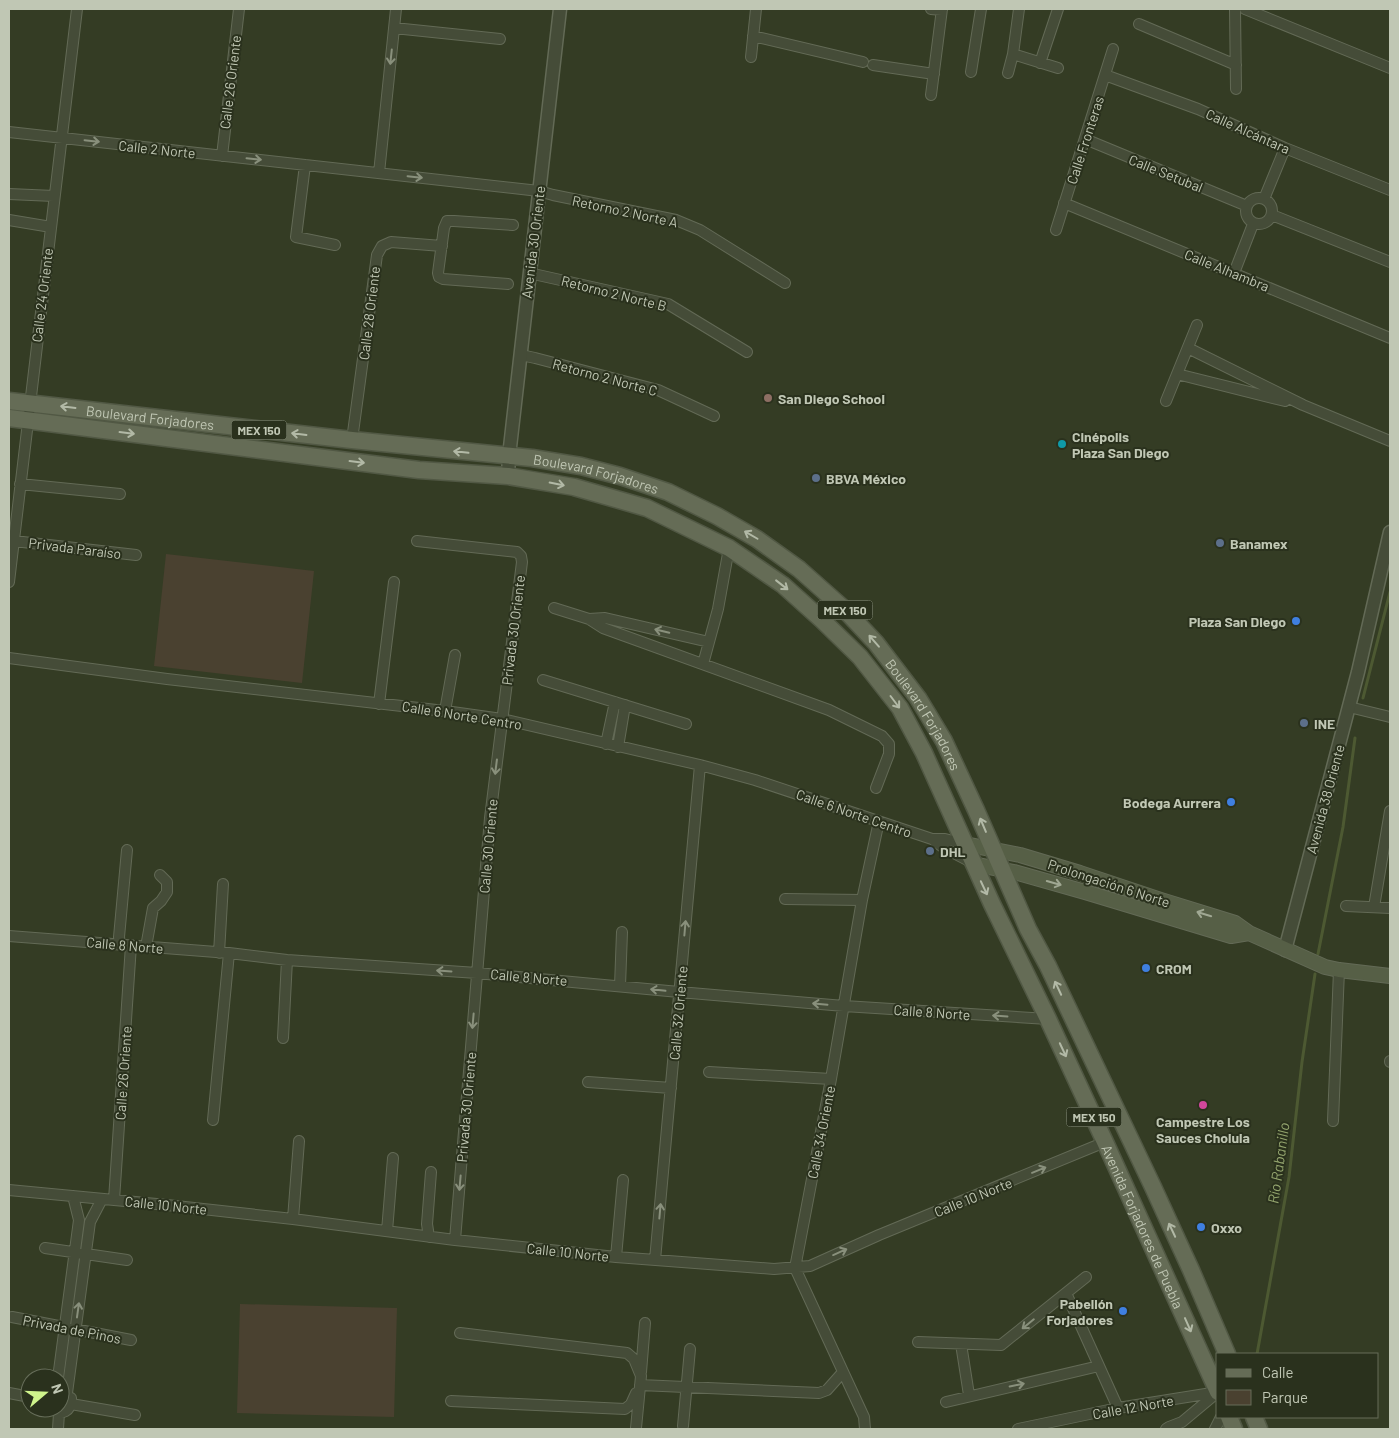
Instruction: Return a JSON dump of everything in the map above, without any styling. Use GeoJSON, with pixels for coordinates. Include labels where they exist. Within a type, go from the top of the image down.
{"type":"FeatureCollection","features":[{"type":"Feature","properties":{"kind":"main road","name":"Boulevard Forjadores"},"geometry":{"type":"LineString","coordinates":[[9,401],[352,440],[532,458],[581,466],[620,476],[668,492],[757,538],[799,569],[843,608],[876,643],[918,698],[944,742],[1002,870]]}},
{"type":"Feature","properties":{"kind":"main road","name":"Boulevard Forjadores"},"geometry":{"type":"LineString","coordinates":[[9,418],[419,470],[508,476],[574,487],[647,508],[729,548],[783,585],[860,657],[900,708],[924,753],[965,844]]}},
{"type":"Feature","properties":{"kind":"main road","name":"Prolongación 6 Norte"},"geometry":{"type":"LineString","coordinates":[[965,844],[1020,855],[1235,923],[1249,933],[1325,967],[1390,976]]}},
{"type":"Feature","properties":{"kind":"main road","name":"Avenida Forjadores de Puebla"},"geometry":{"type":"LineString","coordinates":[[965,844],[1106,1142],[1216,1388]]}},
{"type":"Feature","properties":{"kind":"main road","name":"Prolongación 6 Norte"},"geometry":{"type":"LineString","coordinates":[[973,864],[1014,872],[1231,936],[1249,933]]}},
{"type":"Feature","properties":{"kind":"main road","name":"Avenida Forjadores de Puebla"},"geometry":{"type":"LineString","coordinates":[[1002,870],[1028,929],[1048,966],[1191,1270],[1227,1353]]}},
{"type":"Feature","properties":{"kind":"main road"},"geometry":{"type":"LineString","coordinates":[[1155,1254],[1168,1255],[1191,1270]]}},
{"type":"Feature","properties":{"kind":"street","name":"Calle 24 Oriente"},"geometry":{"type":"LineString","coordinates":[[9,582],[77,9]]}},
{"type":"Feature","properties":{"kind":"street","name":"Calle 26 Oriente"},"geometry":{"type":"LineString","coordinates":[[222,156],[239,9]]}},
{"type":"Feature","properties":{"kind":"street"},"geometry":{"type":"LineString","coordinates":[[379,173],[396,9]]}},
{"type":"Feature","properties":{"kind":"street","name":"Avenida 30 Oriente"},"geometry":{"type":"LineString","coordinates":[[508,476],[560,9]]}},
{"type":"Feature","properties":{"kind":"street"},"geometry":{"type":"LineString","coordinates":[[751,56],[756,9]]}},
{"type":"Feature","properties":{"kind":"street"},"geometry":{"type":"LineString","coordinates":[[931,9],[942,10],[931,95]]}},
{"type":"Feature","properties":{"kind":"street"},"geometry":{"type":"LineString","coordinates":[[971,72],[982,9]]}},
{"type":"Feature","properties":{"kind":"street"},"geometry":{"type":"LineString","coordinates":[[1008,73],[1013,54],[1019,9]]}},
{"type":"Feature","properties":{"kind":"street"},"geometry":{"type":"LineString","coordinates":[[1040,63],[1058,9]]}},
{"type":"Feature","properties":{"kind":"street"},"geometry":{"type":"LineString","coordinates":[[1236,9],[1236,89]]}},
{"type":"Feature","properties":{"kind":"street"},"geometry":{"type":"LineString","coordinates":[[1245,9],[1390,68]]}},
{"type":"Feature","properties":{"kind":"street"},"geometry":{"type":"LineString","coordinates":[[1139,24],[1236,65]]}},
{"type":"Feature","properties":{"kind":"street"},"geometry":{"type":"LineString","coordinates":[[394,28],[500,39]]}},
{"type":"Feature","properties":{"kind":"street"},"geometry":{"type":"LineString","coordinates":[[753,36],[868,64],[934,74]]}},
{"type":"Feature","properties":{"kind":"street","name":"Calle Fronteras"},"geometry":{"type":"LineString","coordinates":[[1056,230],[1114,50]]}},
{"type":"Feature","properties":{"kind":"street"},"geometry":{"type":"LineString","coordinates":[[1013,54],[1058,68]]}},
{"type":"Feature","properties":{"kind":"street","name":"Calle Alcántara"},"geometry":{"type":"LineString","coordinates":[[1105,75],[1198,109],[1286,148],[1390,190]]}},
{"type":"Feature","properties":{"kind":"street","name":"Calle 2 Norte"},"geometry":{"type":"LineString","coordinates":[[9,132],[539,191]]}},
{"type":"Feature","properties":{"kind":"street","name":"Calle Setubal"},"geometry":{"type":"LineString","coordinates":[[1085,139],[1247,206]]}},
{"type":"Feature","properties":{"kind":"street"},"geometry":{"type":"LineString","coordinates":[[1264,199],[1286,148]]}},
{"type":"Feature","properties":{"kind":"street"},"geometry":{"type":"LineString","coordinates":[[305,165],[296,237],[335,245]]}},
{"type":"Feature","properties":{"kind":"street","name":"Retorno 2 Norte A"},"geometry":{"type":"LineString","coordinates":[[539,191],[553,196],[676,220],[700,230],[785,283]]}},
{"type":"Feature","properties":{"kind":"street"},"geometry":{"type":"LineString","coordinates":[[9,194],[54,196]]}},
{"type":"Feature","properties":{"kind":"street"},"geometry":{"type":"LineString","coordinates":[[1256,198],[1264,199],[1270,204],[1272,215],[1262,225],[1253,224],[1247,218],[1245,210],[1248,202],[1256,198]]}},
{"type":"Feature","properties":{"kind":"street","name":"Calle Alhambra"},"geometry":{"type":"LineString","coordinates":[[1064,203],[1390,338]]}},
{"type":"Feature","properties":{"kind":"street"},"geometry":{"type":"LineString","coordinates":[[1272,215],[1390,262]]}},
{"type":"Feature","properties":{"kind":"street"},"geometry":{"type":"LineString","coordinates":[[9,220],[50,227]]}},
{"type":"Feature","properties":{"kind":"street"},"geometry":{"type":"LineString","coordinates":[[508,284],[443,279],[439,277],[438,273],[444,228],[447,222],[512,225]]}},
{"type":"Feature","properties":{"kind":"street"},"geometry":{"type":"LineString","coordinates":[[1234,273],[1253,224]]}},
{"type":"Feature","properties":{"kind":"street","name":"Calle 28 Oriente"},"geometry":{"type":"LineString","coordinates":[[352,440],[377,255],[382,246],[391,242],[442,246]]}},
{"type":"Feature","properties":{"kind":"street","name":"Retorno 2 Norte B"},"geometry":{"type":"LineString","coordinates":[[530,273],[668,304],[747,352]]}},
{"type":"Feature","properties":{"kind":"street"},"geometry":{"type":"LineString","coordinates":[[1166,401],[1197,325]]}},
{"type":"Feature","properties":{"kind":"street"},"geometry":{"type":"LineString","coordinates":[[1188,348],[1303,405],[1390,441]]}},
{"type":"Feature","properties":{"kind":"street","name":"Retorno 2 Norte C"},"geometry":{"type":"LineString","coordinates":[[521,356],[545,360],[658,390],[714,416]]}},
{"type":"Feature","properties":{"kind":"street"},"geometry":{"type":"LineString","coordinates":[[1177,374],[1303,405]]}},
{"type":"Feature","properties":{"kind":"street"},"geometry":{"type":"LineString","coordinates":[[20,484],[120,494]]}},
{"type":"Feature","properties":{"kind":"street","name":"Avenida 38 Oriente"},"geometry":{"type":"LineString","coordinates":[[1285,950],[1358,672],[1390,532]]}},
{"type":"Feature","properties":{"kind":"street","name":"Privada Paraíso"},"geometry":{"type":"LineString","coordinates":[[14,541],[136,555]]}},
{"type":"Feature","properties":{"kind":"street","name":"Privada 30 Oriente"},"geometry":{"type":"LineString","coordinates":[[417,541],[517,552],[521,556],[522,562],[502,719]]}},
{"type":"Feature","properties":{"kind":"street"},"geometry":{"type":"LineString","coordinates":[[703,664],[718,609],[729,548]]}},
{"type":"Feature","properties":{"kind":"street"},"geometry":{"type":"LineString","coordinates":[[379,704],[394,582]]}},
{"type":"Feature","properties":{"kind":"street"},"geometry":{"type":"LineString","coordinates":[[554,608],[589,619],[602,628],[829,710],[882,736],[889,744],[889,754],[876,788]]}},
{"type":"Feature","properties":{"kind":"street"},"geometry":{"type":"LineString","coordinates":[[589,619],[605,618],[709,642]]}},
{"type":"Feature","properties":{"kind":"street"},"geometry":{"type":"LineString","coordinates":[[635,640],[640,626]]}},
{"type":"Feature","properties":{"kind":"street"},"geometry":{"type":"LineString","coordinates":[[445,711],[455,655]]}},
{"type":"Feature","properties":{"kind":"street","name":"Calle 6 Norte Centro"},"geometry":{"type":"LineString","coordinates":[[9,658],[502,719],[755,780],[932,839],[973,864]]}},
{"type":"Feature","properties":{"kind":"street"},"geometry":{"type":"LineString","coordinates":[[543,680],[686,724]]}},
{"type":"Feature","properties":{"kind":"street"},"geometry":{"type":"LineString","coordinates":[[606,744],[620,704]]}},
{"type":"Feature","properties":{"kind":"street"},"geometry":{"type":"LineString","coordinates":[[618,746],[620,704]]}},
{"type":"Feature","properties":{"kind":"street"},"geometry":{"type":"LineString","coordinates":[[1349,707],[1390,717]]}},
{"type":"Feature","properties":{"kind":"street","name":"Calle 30 Oriente"},"geometry":{"type":"LineString","coordinates":[[477,973],[490,818],[502,719]]}},
{"type":"Feature","properties":{"kind":"street","name":"Calle 32 Oriente"},"geometry":{"type":"LineString","coordinates":[[656,1260],[700,766]]}},
{"type":"Feature","properties":{"kind":"street"},"geometry":{"type":"LineString","coordinates":[[1374,907],[1390,811]]}},
{"type":"Feature","properties":{"kind":"street","name":"Calle 34 Oriente"},"geometry":{"type":"LineString","coordinates":[[794,1268],[831,1079],[862,900],[879,821]]}},
{"type":"Feature","properties":{"kind":"street","name":"Calle 6 Norte Centro"},"geometry":{"type":"LineString","coordinates":[[932,839],[945,839],[965,844]]}},
{"type":"Feature","properties":{"kind":"street"},"geometry":{"type":"LineString","coordinates":[[120,945],[119,937],[127,850]]}},
{"type":"Feature","properties":{"kind":"street"},"geometry":{"type":"LineString","coordinates":[[146,946],[153,908],[167,892],[167,882],[160,875]]}},
{"type":"Feature","properties":{"kind":"street"},"geometry":{"type":"LineString","coordinates":[[213,1120],[224,953],[223,884]]}},
{"type":"Feature","properties":{"kind":"street"},"geometry":{"type":"LineString","coordinates":[[786,899],[862,900]]}},
{"type":"Feature","properties":{"kind":"street"},"geometry":{"type":"LineString","coordinates":[[1346,906],[1390,908]]}},
{"type":"Feature","properties":{"kind":"street"},"geometry":{"type":"LineString","coordinates":[[620,986],[622,932]]}},
{"type":"Feature","properties":{"kind":"street","name":"Calle 8 Norte"},"geometry":{"type":"LineString","coordinates":[[9,936],[146,946],[287,960],[477,973],[844,1006],[1048,1019]]}},
{"type":"Feature","properties":{"kind":"street","name":"Calle 26 Oriente"},"geometry":{"type":"LineString","coordinates":[[114,1200],[131,945]]}},
{"type":"Feature","properties":{"kind":"street"},"geometry":{"type":"LineString","coordinates":[[283,1038],[287,960]]}},
{"type":"Feature","properties":{"kind":"street"},"geometry":{"type":"LineString","coordinates":[[1332,1121],[1339,970]]}},
{"type":"Feature","properties":{"kind":"street","name":"Privada 30 Oriente"},"geometry":{"type":"LineString","coordinates":[[455,1240],[477,973]]}},
{"type":"Feature","properties":{"kind":"street"},"geometry":{"type":"LineString","coordinates":[[709,1072],[831,1079]]}},
{"type":"Feature","properties":{"kind":"street"},"geometry":{"type":"LineString","coordinates":[[588,1082],[671,1088]]}},
{"type":"Feature","properties":{"kind":"street"},"geometry":{"type":"LineString","coordinates":[[293,1219],[299,1141]]}},
{"type":"Feature","properties":{"kind":"street","name":"Calle 10 Norte"},"geometry":{"type":"LineString","coordinates":[[9,1190],[293,1219],[429,1237],[616,1257],[774,1269],[810,1266],[879,1235],[1106,1142]]}},
{"type":"Feature","properties":{"kind":"street"},"geometry":{"type":"LineString","coordinates":[[387,1231],[394,1158]]}},
{"type":"Feature","properties":{"kind":"street"},"geometry":{"type":"LineString","coordinates":[[429,1237],[427,1224],[431,1172]]}},
{"type":"Feature","properties":{"kind":"street"},"geometry":{"type":"LineString","coordinates":[[616,1257],[623,1180]]}},
{"type":"Feature","properties":{"kind":"street"},"geometry":{"type":"LineString","coordinates":[[66,1368],[80,1253],[79,1220],[73,1196]]}},
{"type":"Feature","properties":{"kind":"street"},"geometry":{"type":"LineString","coordinates":[[80,1253],[90,1222],[102,1199]]}},
{"type":"Feature","properties":{"kind":"street"},"geometry":{"type":"LineString","coordinates":[[45,1248],[127,1260]]}},
{"type":"Feature","properties":{"kind":"street"},"geometry":{"type":"LineString","coordinates":[[794,1268],[864,1417],[865,1429]]}},
{"type":"Feature","properties":{"kind":"street"},"geometry":{"type":"LineString","coordinates":[[918,1342],[1002,1345],[1086,1277]]}},
{"type":"Feature","properties":{"kind":"street"},"geometry":{"type":"LineString","coordinates":[[1066,1293],[1118,1408]]}},
{"type":"Feature","properties":{"kind":"street","name":"Privada de Pinos"},"geometry":{"type":"LineString","coordinates":[[12,1317],[131,1340]]}},
{"type":"Feature","properties":{"kind":"street"},"geometry":{"type":"LineString","coordinates":[[636,1428],[646,1323]]}},
{"type":"Feature","properties":{"kind":"street"},"geometry":{"type":"LineString","coordinates":[[60,1368],[70,1328]]}},
{"type":"Feature","properties":{"kind":"street"},"geometry":{"type":"LineString","coordinates":[[451,1401],[624,1409],[631,1404],[640,1380],[634,1359],[627,1353],[460,1333]]}},
{"type":"Feature","properties":{"kind":"street"},"geometry":{"type":"LineString","coordinates":[[961,1344],[970,1395]]}},
{"type":"Feature","properties":{"kind":"street"},"geometry":{"type":"LineString","coordinates":[[682,1426],[690,1349]]}},
{"type":"Feature","properties":{"kind":"street"},"geometry":{"type":"LineString","coordinates":[[946,1402],[1099,1366]]}},
{"type":"Feature","properties":{"kind":"street"},"geometry":{"type":"LineString","coordinates":[[640,1380],[687,1387],[820,1393],[827,1390],[843,1372]]}},
{"type":"Feature","properties":{"kind":"street","name":"Calle 12 Norte"},"geometry":{"type":"LineString","coordinates":[[1018,1429],[1118,1408],[1216,1392]]}},
{"type":"Feature","properties":{"kind":"street"},"geometry":{"type":"LineString","coordinates":[[1166,1429],[1181,1426],[1216,1394]]}},
{"type":"Feature","properties":{"kind":"street"},"geometry":{"type":"LineString","coordinates":[[70,1398],[71,1404],[135,1415]]}},
{"type":"Feature","properties":{"kind":"street"},"geometry":{"type":"LineString","coordinates":[[1214,1429],[1220,1418]]}},
{"type":"Feature","properties":{"kind":"green space"},"geometry":{"type":"Polygon","coordinates":[[[166,554],[314,571],[302,683],[154,666],[166,554]]]}},
{"type":"Feature","properties":{"kind":"green space"},"geometry":{"type":"Polygon","coordinates":[[[240,1304],[397,1308],[394,1417],[237,1413],[240,1304]]]}},
{"type":"Feature","properties":{"kind":"waterway","name":"Río Rabanillo"},"geometry":{"type":"LineString","coordinates":[[1363,698],[1390,592]]}},
{"type":"Feature","properties":{"kind":"waterway","name":"Río Rabanillo"},"geometry":{"type":"LineString","coordinates":[[1318,954],[1343,827],[1355,738]]}},
{"type":"Feature","properties":{"kind":"waterway","name":"Río Rabanillo"},"geometry":{"type":"LineString","coordinates":[[1257,1353],[1289,1177],[1302,1062],[1315,974]]}},
{"type":"Feature","properties":{"kind":"place","name":"San Diego School"},"geometry":{"type":"Point","coordinates":[768,398]}},
{"type":"Feature","properties":{"kind":"place","name":"Cinépolis Plaza San Diego"},"geometry":{"type":"Point","coordinates":[1062,444]}},
{"type":"Feature","properties":{"kind":"place","name":"BBVA México"},"geometry":{"type":"Point","coordinates":[816,478]}},
{"type":"Feature","properties":{"kind":"place","name":"Banamex"},"geometry":{"type":"Point","coordinates":[1220,543]}},
{"type":"Feature","properties":{"kind":"place","name":"Plaza San Diego"},"geometry":{"type":"Point","coordinates":[1296,621]}},
{"type":"Feature","properties":{"kind":"place","name":"INE"},"geometry":{"type":"Point","coordinates":[1304,723]}},
{"type":"Feature","properties":{"kind":"place","name":"Bodega Aurrera"},"geometry":{"type":"Point","coordinates":[1231,802]}},
{"type":"Feature","properties":{"kind":"place","name":"DHL"},"geometry":{"type":"Point","coordinates":[930,851]}},
{"type":"Feature","properties":{"kind":"place","name":"CROM"},"geometry":{"type":"Point","coordinates":[1146,968]}},
{"type":"Feature","properties":{"kind":"place","name":"Campestre Los Sauces Cholula"},"geometry":{"type":"Point","coordinates":[1203,1105]}},
{"type":"Feature","properties":{"kind":"place","name":"Oxxo"},"geometry":{"type":"Point","coordinates":[1201,1227]}},
{"type":"Feature","properties":{"kind":"place","name":"Pabellón Forjadores"},"geometry":{"type":"Point","coordinates":[1123,1311]}}]}
